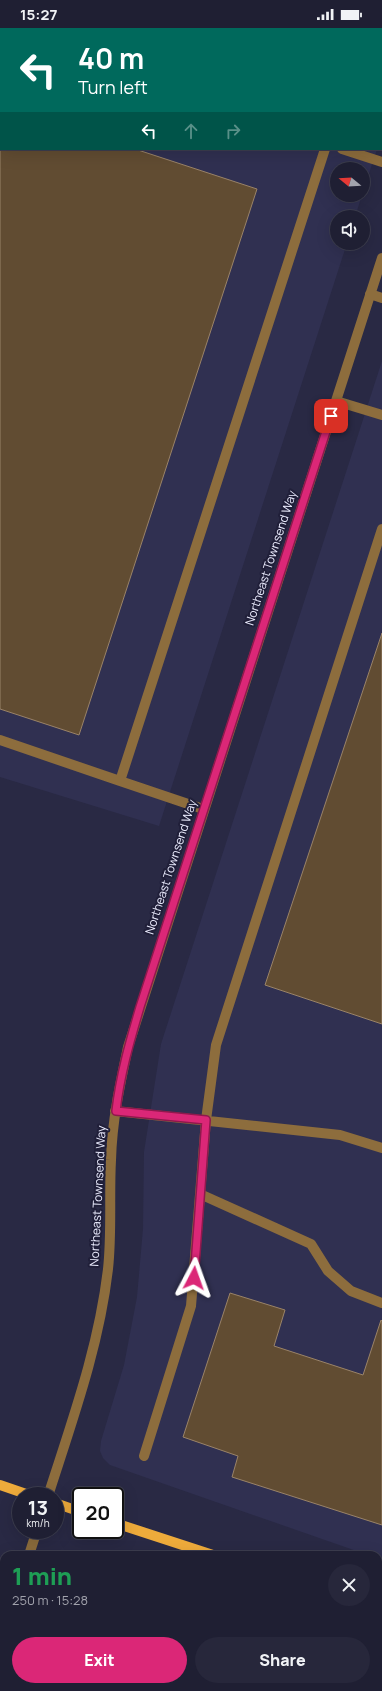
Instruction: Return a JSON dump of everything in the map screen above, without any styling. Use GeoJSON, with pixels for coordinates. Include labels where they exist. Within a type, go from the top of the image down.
{"type":"FeatureCollection","features":[{"type":"Feature","properties":{"kind":"main road"},"geometry":{"type":"LineString","coordinates":[[0,1486],[12,1490]]}},
{"type":"Feature","properties":{"kind":"main road"},"geometry":{"type":"LineString","coordinates":[[124,1526],[201,1551]]}},
{"type":"Feature","properties":{"kind":"street"},"geometry":{"type":"LineString","coordinates":[[120,780],[325,150]]}},
{"type":"Feature","properties":{"kind":"street"},"geometry":{"type":"LineString","coordinates":[[345,150],[382,162]]}},
{"type":"Feature","properties":{"kind":"street","name":"Northeast Townsend Way"},"geometry":{"type":"LineString","coordinates":[[51,1487],[86,1378],[96,1341],[102,1308],[108,1268],[111,1160],[116,1111],[123,1068],[136,1020],[203,809],[382,258]]}},
{"type":"Feature","properties":{"kind":"street"},"geometry":{"type":"LineString","coordinates":[[370,294],[382,298]]}},
{"type":"Feature","properties":{"kind":"street"},"geometry":{"type":"LineString","coordinates":[[336,401],[382,415]]}},
{"type":"Feature","properties":{"kind":"street"},"geometry":{"type":"LineString","coordinates":[[144,1456],[191,1306],[206,1120],[216,1045],[382,528]]}},
{"type":"Feature","properties":{"kind":"street"},"geometry":{"type":"LineString","coordinates":[[0,740],[203,809]]}},
{"type":"Feature","properties":{"kind":"street"},"geometry":{"type":"LineString","coordinates":[[116,1111],[340,1135],[382,1148]]}},
{"type":"Feature","properties":{"kind":"street"},"geometry":{"type":"LineString","coordinates":[[200,1194],[311,1244],[328,1271],[352,1291],[382,1303]]}},
{"type":"Feature","properties":{"kind":"street"},"geometry":{"type":"LineString","coordinates":[[30,1551],[34,1539]]}},
{"type":"Feature","properties":{"kind":"shaded area"},"geometry":{"type":"Polygon","coordinates":[[[0,150],[377,150],[370,171],[370,162],[330,162],[330,202],[360,202],[357,210],[330,210],[330,250],[345,250],[159,826],[0,777],[0,150]]]}},
{"type":"Feature","properties":{"kind":"shaded area"},"geometry":{"type":"Polygon","coordinates":[[[382,361],[382,1551],[357,1551],[110,1465],[103,1458],[100,1451],[101,1441],[124,1365],[137,1297],[143,1229],[144,1152],[161,1044],[382,361]]]}},
{"type":"Feature","properties":{"kind":"building"},"geometry":{"type":"Polygon","coordinates":[[[0,150],[138,150],[257,189],[79,735],[0,709],[0,150]]]}},
{"type":"Feature","properties":{"kind":"building"},"geometry":{"type":"Polygon","coordinates":[[[382,633],[382,1024],[265,985],[382,633]]]}},
{"type":"Feature","properties":{"kind":"building"},"geometry":{"type":"Polygon","coordinates":[[[230,1293],[285,1310],[274,1346],[363,1375],[381,1320],[382,1321],[382,1525],[232,1477],[238,1456],[183,1437],[230,1293]]]}},
{"type":"Feature","properties":{"kind":"route"},"geometry":{"type":"LineString","coordinates":[[194,1278],[206,1120],[116,1111],[118,1090],[128,1046],[140,1007],[331,416]]}}]}
